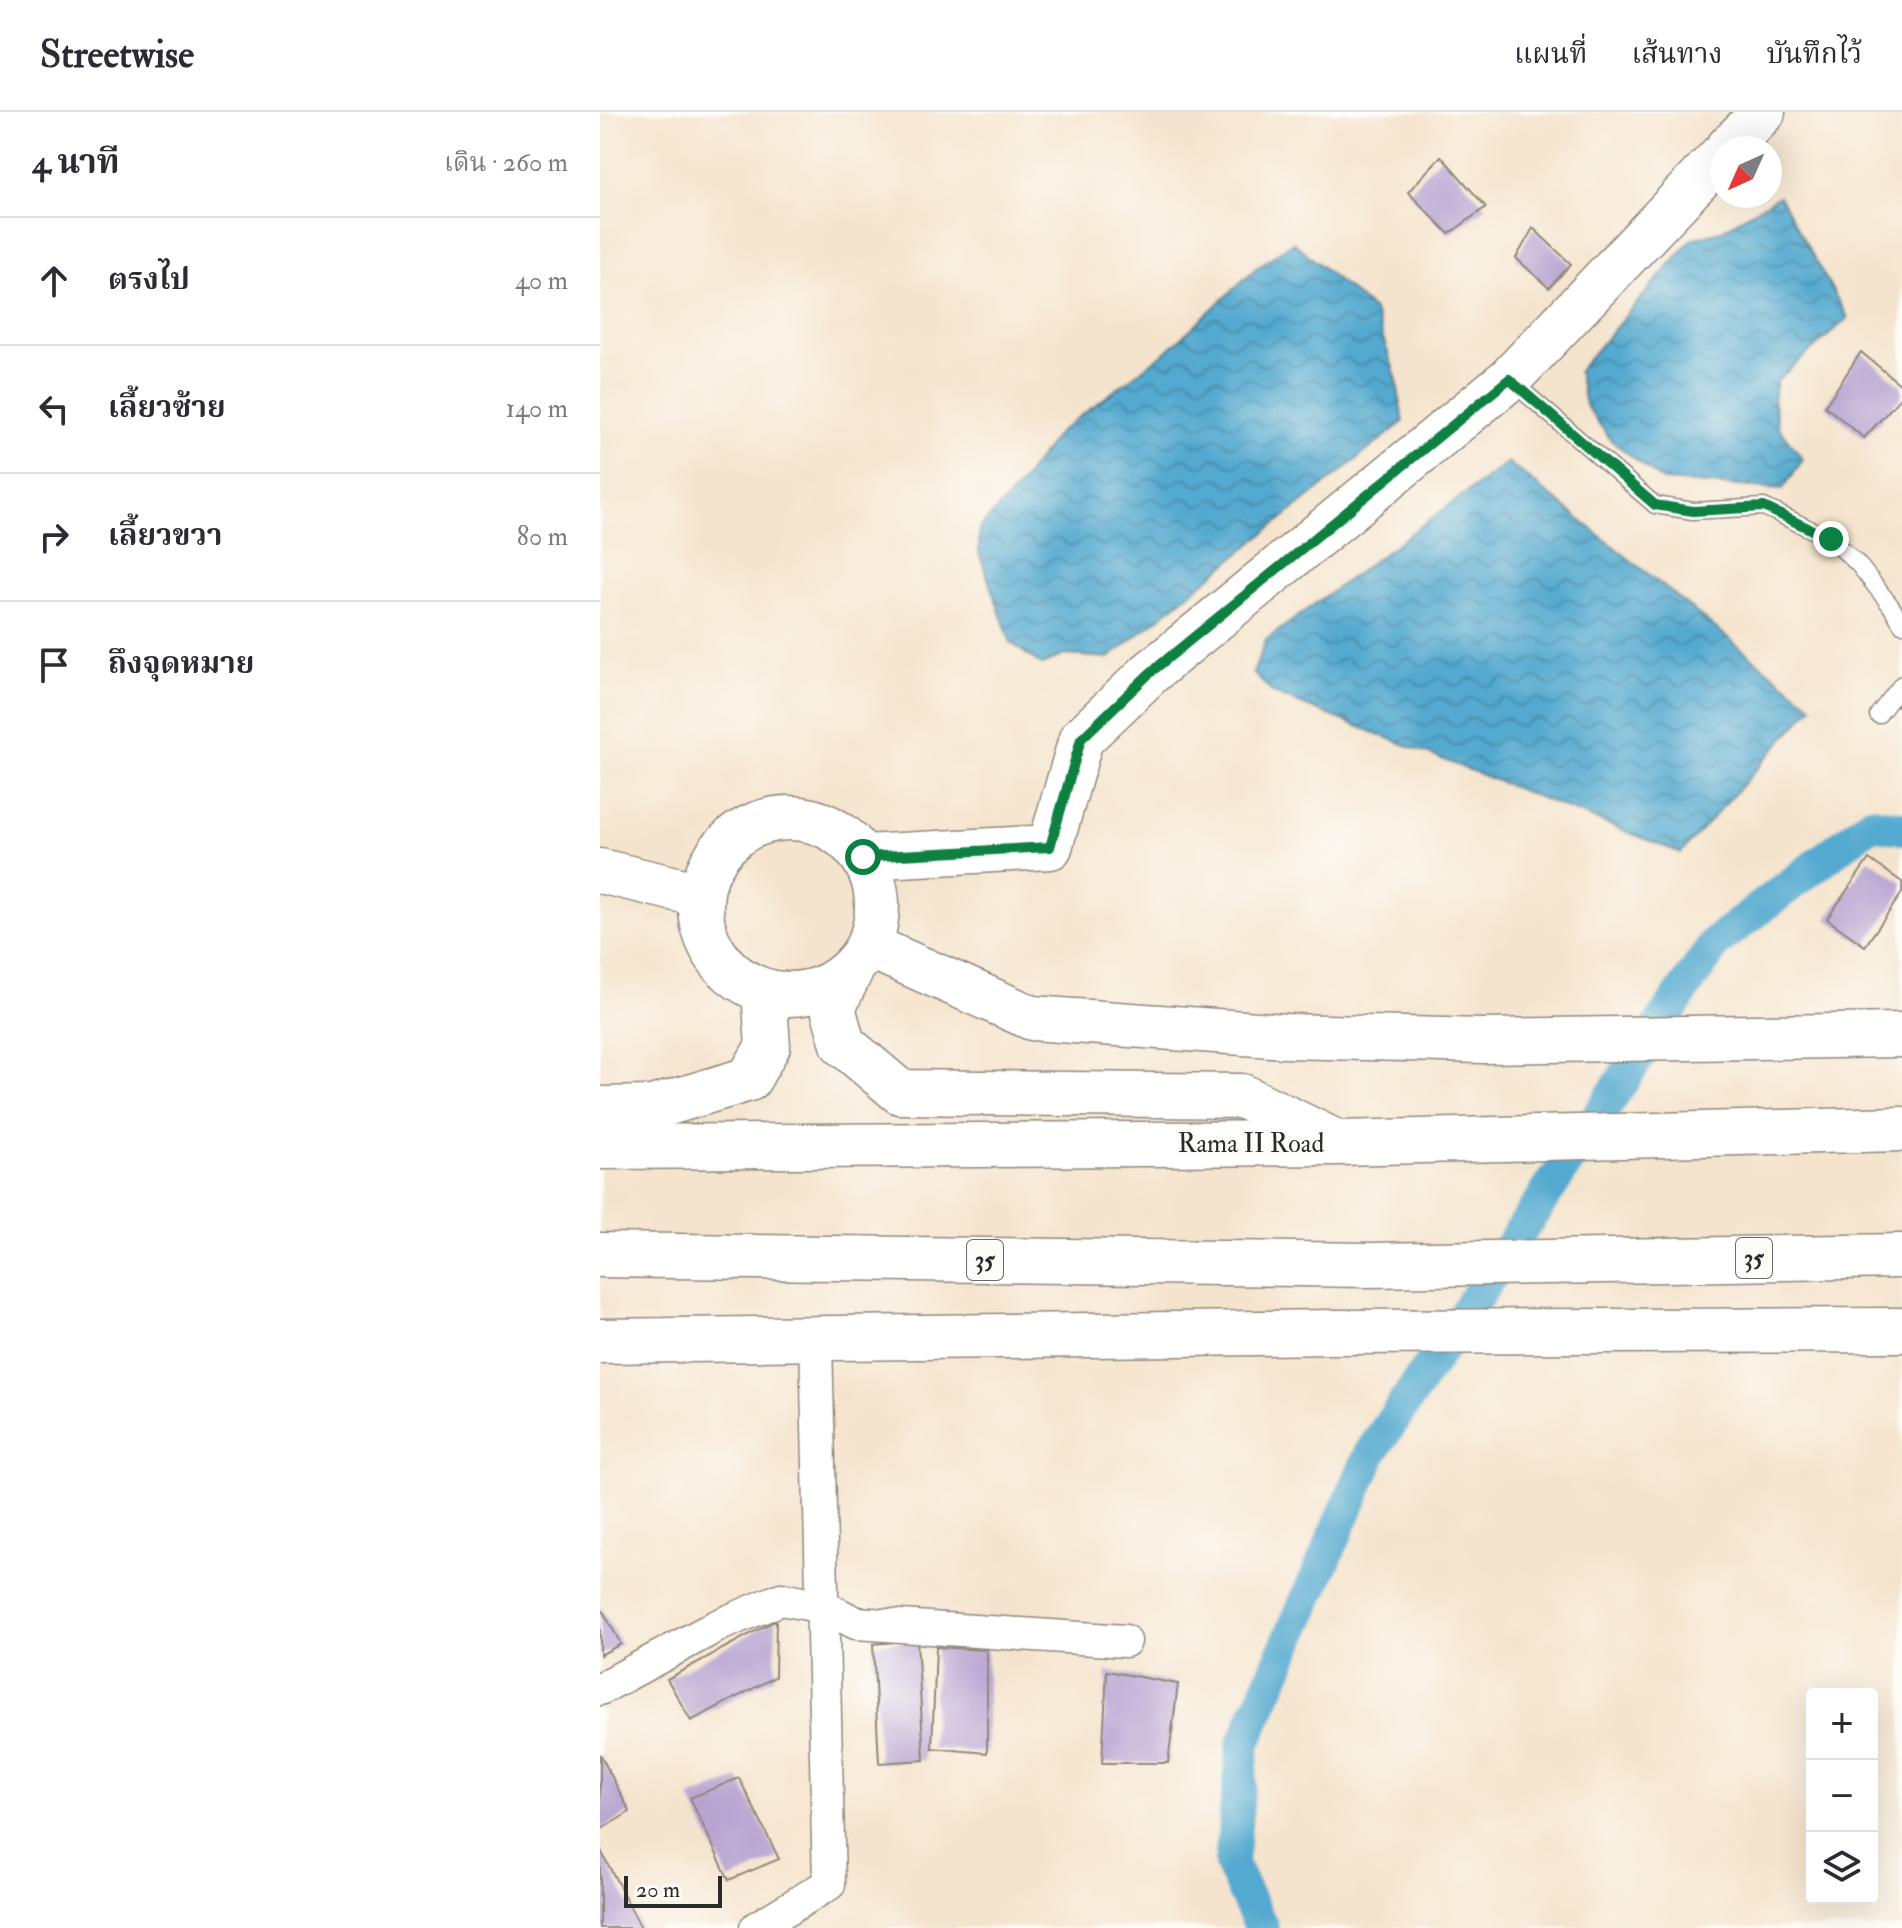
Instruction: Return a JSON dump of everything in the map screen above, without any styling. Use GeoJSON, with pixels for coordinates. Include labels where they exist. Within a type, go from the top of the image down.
{"type":"FeatureCollection","features":[{"type":"Feature","properties":{"kind":"main road"},"geometry":{"type":"LineString","coordinates":[[1740,136],[1763,112]]}},
{"type":"Feature","properties":{"kind":"main road"},"geometry":{"type":"LineString","coordinates":[[863,857],[1050,847],[1081,739],[1150,673],[1509,379],[1710,168]]}},
{"type":"Feature","properties":{"kind":"main road"},"geometry":{"type":"LineString","coordinates":[[860,958],[825,987],[795,994],[764,991],[736,977],[715,955],[703,926],[701,895],[710,866],[727,841],[754,824],[783,817],[814,821],[828,827],[842,834],[863,857],[876,885],[877,916],[860,958],[833,1008],[843,1044],[900,1092],[1242,1096],[1339,1143]]}},
{"type":"Feature","properties":{"kind":"main road"},"geometry":{"type":"LineString","coordinates":[[600,871],[701,895]]}},
{"type":"Feature","properties":{"kind":"main road"},"geometry":{"type":"LineString","coordinates":[[860,958],[1032,1018],[1286,1036],[1484,1041],[1902,1035]]}},
{"type":"Feature","properties":{"kind":"main road"},"geometry":{"type":"LineString","coordinates":[[600,1109],[652,1108],[749,1079],[768,1046],[764,991]]}},
{"type":"Feature","properties":{"kind":"main road","name":"Rama II Road"},"geometry":{"type":"LineString","coordinates":[[600,1147],[1339,1143],[1902,1129]]}},
{"type":"Feature","properties":{"kind":"main road","name":"35"},"geometry":{"type":"LineString","coordinates":[[600,1255],[1370,1265],[1902,1256]]}},
{"type":"Feature","properties":{"kind":"main road"},"geometry":{"type":"LineString","coordinates":[[600,1341],[1333,1332],[1902,1330]]}},
{"type":"Feature","properties":{"kind":"street"},"geometry":{"type":"LineString","coordinates":[[759,1927],[829,1884],[816,1340]]}},
{"type":"Feature","properties":{"kind":"street"},"geometry":{"type":"LineString","coordinates":[[600,1689],[717,1626],[781,1599],[824,1607],[856,1623],[1125,1641]]}},
{"type":"Feature","properties":{"kind":"lane"},"geometry":{"type":"LineString","coordinates":[[1509,379],[1655,505],[1693,511],[1764,507],[1831,539],[1858,564],[1902,624]]}},
{"type":"Feature","properties":{"kind":"lane"},"geometry":{"type":"LineString","coordinates":[[1878,715],[1902,684]]}},
{"type":"Feature","properties":{"kind":"water"},"geometry":{"type":"Polygon","coordinates":[[[1782,201],[1848,318],[1777,381],[1773,399],[1778,427],[1803,459],[1783,489],[1663,481],[1612,441],[1585,405],[1578,371],[1692,239],[1720,231],[1759,208],[1782,208],[1782,201]]]}},
{"type":"Feature","properties":{"kind":"water"},"geometry":{"type":"Polygon","coordinates":[[[1293,242],[1374,311],[1397,380],[1403,422],[1109,658],[1064,655],[1042,665],[1011,643],[979,553],[979,529],[1016,489],[1058,433],[1167,351],[1256,268],[1293,242]]]}},
{"type":"Feature","properties":{"kind":"water"},"geometry":{"type":"Polygon","coordinates":[[[1508,462],[1813,706],[1681,853],[1273,693],[1253,673],[1266,640],[1508,462]]]}},
{"type":"Feature","properties":{"kind":"building"},"geometry":{"type":"Polygon","coordinates":[[[1441,156],[1486,207],[1449,234],[1408,192],[1441,156]]]}},
{"type":"Feature","properties":{"kind":"building"},"geometry":{"type":"Polygon","coordinates":[[[1533,228],[1571,264],[1549,288],[1516,258],[1533,228]]]}},
{"type":"Feature","properties":{"kind":"building"},"geometry":{"type":"Polygon","coordinates":[[[1861,352],[1902,386],[1902,396],[1864,438],[1825,406],[1861,352]]]}},
{"type":"Feature","properties":{"kind":"building"},"geometry":{"type":"Polygon","coordinates":[[[1869,859],[1902,882],[1902,893],[1865,946],[1827,919],[1869,859]]]}},
{"type":"Feature","properties":{"kind":"building"},"geometry":{"type":"Polygon","coordinates":[[[600,1606],[621,1644],[600,1655],[600,1606]]]}},
{"type":"Feature","properties":{"kind":"building"},"geometry":{"type":"Polygon","coordinates":[[[776,1620],[775,1677],[691,1721],[667,1679],[776,1620]]]}},
{"type":"Feature","properties":{"kind":"building"},"geometry":{"type":"Polygon","coordinates":[[[917,1640],[924,1760],[879,1763],[873,1644],[917,1640]]]}},
{"type":"Feature","properties":{"kind":"building"},"geometry":{"type":"Polygon","coordinates":[[[936,1647],[987,1650],[987,1753],[932,1748],[936,1647]]]}},
{"type":"Feature","properties":{"kind":"building"},"geometry":{"type":"Polygon","coordinates":[[[1107,1671],[1178,1684],[1168,1763],[1102,1763],[1107,1671]]]}},
{"type":"Feature","properties":{"kind":"building"},"geometry":{"type":"Polygon","coordinates":[[[600,1754],[630,1812],[600,1830],[600,1754]]]}},
{"type":"Feature","properties":{"kind":"building"},"geometry":{"type":"Polygon","coordinates":[[[739,1778],[779,1859],[729,1880],[690,1798],[739,1778]]]}},
{"type":"Feature","properties":{"kind":"building"},"geometry":{"type":"Polygon","coordinates":[[[600,1849],[641,1928],[600,1928],[600,1849]]]}},
{"type":"Feature","properties":{"kind":"waterway"},"geometry":{"type":"LineString","coordinates":[[1262,1928],[1231,1864],[1243,1745],[1372,1451],[1716,942],[1871,823],[1902,828]]}},
{"type":"Feature","properties":{"kind":"route"},"geometry":{"type":"LineString","coordinates":[[863,857],[1050,847],[1081,739],[1150,673],[1509,379],[1655,505],[1693,511],[1764,507],[1831,539]]}}]}
